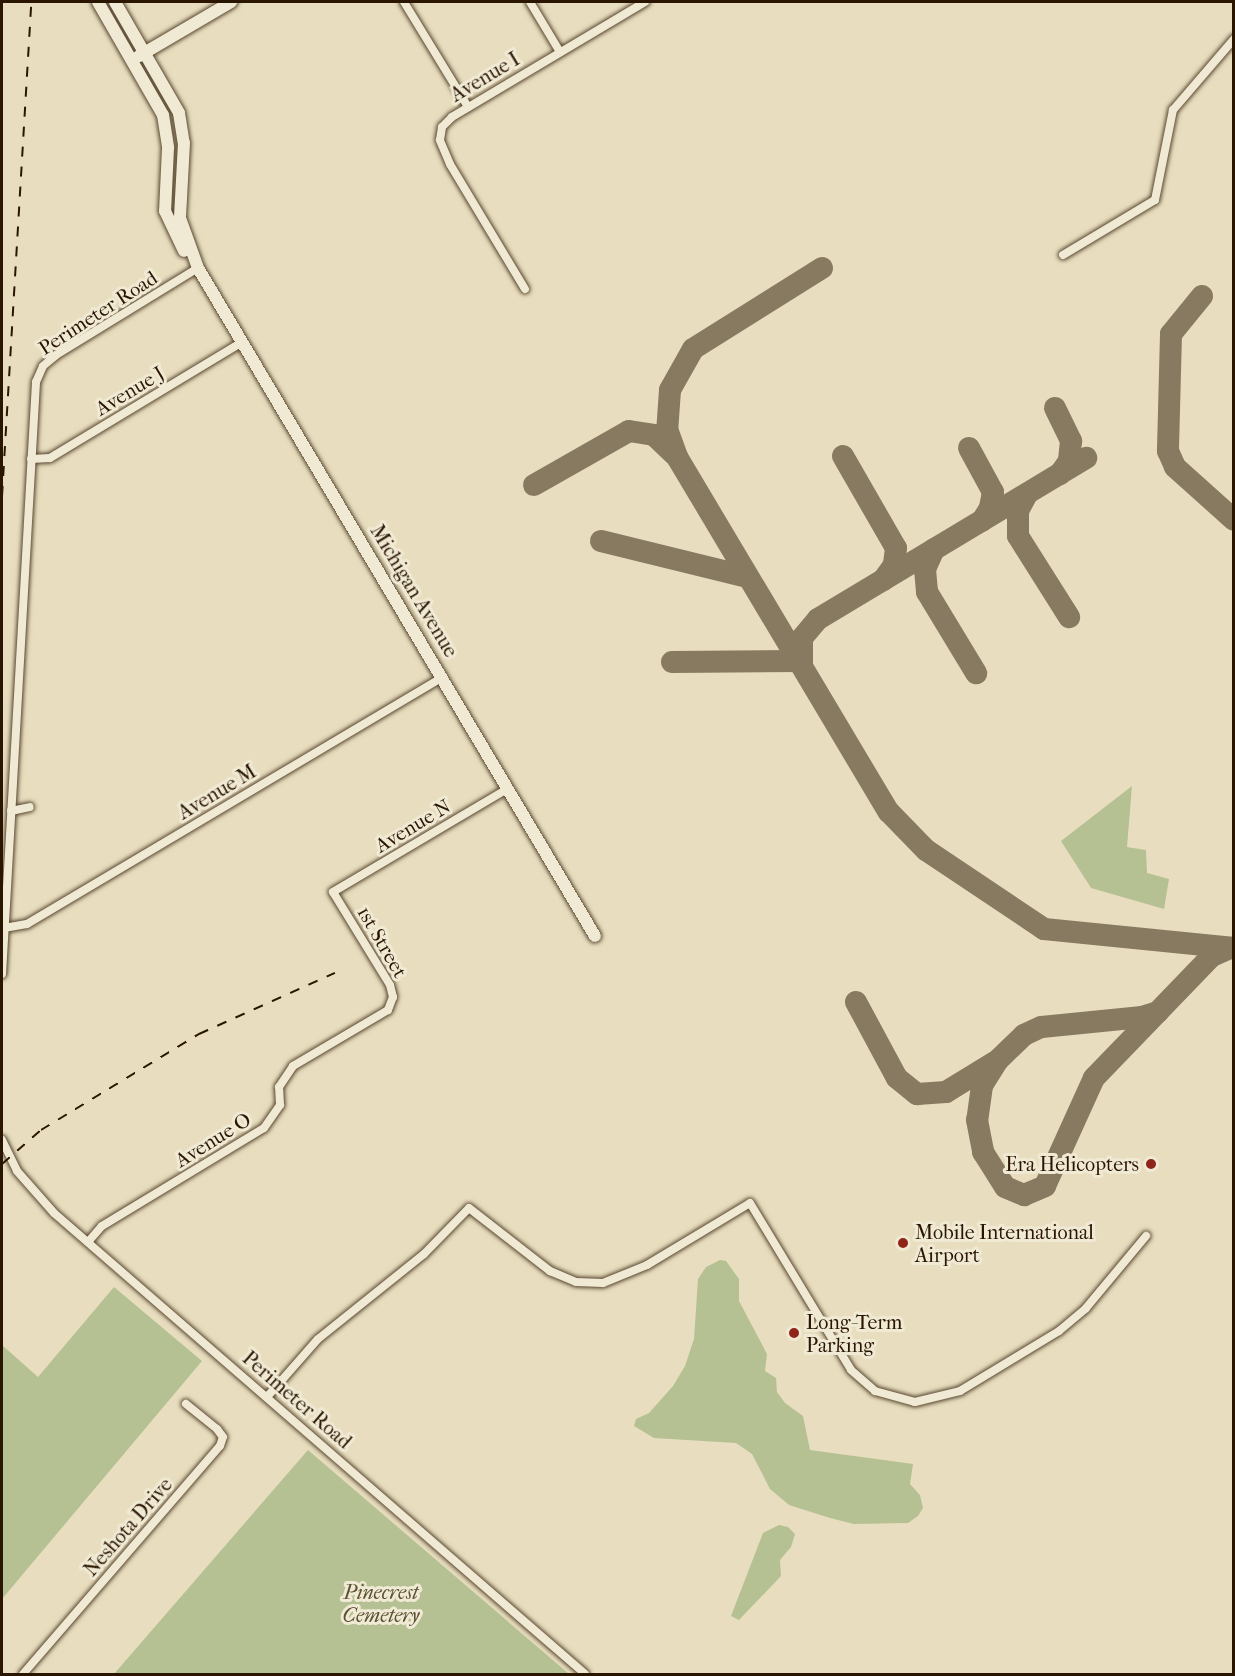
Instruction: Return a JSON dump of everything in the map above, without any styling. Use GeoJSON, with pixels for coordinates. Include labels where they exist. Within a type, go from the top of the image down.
{"type":"FeatureCollection","features":[{"type":"Feature","properties":{"kind":"street","name":"Michigan Avenue"},"geometry":{"type":"LineString","coordinates":[[98,2],[134,60],[159,108],[167,131],[164,201],[168,221],[182,249],[198,268],[243,342],[595,936]]}},
{"type":"Feature","properties":{"kind":"street","name":"Michigan Avenue"},"geometry":{"type":"LineString","coordinates":[[115,2],[174,100],[183,129],[180,218],[198,268]]}},
{"type":"Feature","properties":{"kind":"street"},"geometry":{"type":"LineString","coordinates":[[134,60],[231,2]]}},
{"type":"Feature","properties":{"kind":"street"},"geometry":{"type":"LineString","coordinates":[[404,2],[468,107]]}},
{"type":"Feature","properties":{"kind":"street"},"geometry":{"type":"LineString","coordinates":[[530,2],[560,52]]}},
{"type":"Feature","properties":{"kind":"street","name":"Avenue I"},"geometry":{"type":"LineString","coordinates":[[525,289],[450,164],[440,140],[445,122],[640,3]]}},
{"type":"Feature","properties":{"kind":"street"},"geometry":{"type":"LineString","coordinates":[[1063,255],[1155,200],[1173,110],[1233,39]]}},
{"type":"Feature","properties":{"kind":"street","name":"Perimeter Road"},"geometry":{"type":"LineString","coordinates":[[2,974],[34,393],[43,366],[198,268]]}},
{"type":"Feature","properties":{"kind":"street","name":"Avenue J"},"geometry":{"type":"LineString","coordinates":[[31,459],[50,458],[243,342]]}},
{"type":"Feature","properties":{"kind":"street","name":"Avenue M"},"geometry":{"type":"LineString","coordinates":[[4,927],[27,924],[44,915],[442,677]]}},
{"type":"Feature","properties":{"kind":"street","name":"Avenue N"},"geometry":{"type":"LineString","coordinates":[[333,892],[509,788]]}},
{"type":"Feature","properties":{"kind":"street"},"geometry":{"type":"LineString","coordinates":[[11,811],[30,807]]}},
{"type":"Feature","properties":{"kind":"street","name":"1st Street"},"geometry":{"type":"LineString","coordinates":[[333,892],[390,985],[393,997],[388,1010]]}},
{"type":"Feature","properties":{"kind":"street","name":"Avenue O"},"geometry":{"type":"LineString","coordinates":[[88,1242],[102,1227],[264,1128],[280,1105],[279,1087],[293,1066],[388,1010]]}},
{"type":"Feature","properties":{"kind":"street","name":"Perimeter Road"},"geometry":{"type":"LineString","coordinates":[[2,1140],[26,1184],[88,1242],[585,1674]]}},
{"type":"Feature","properties":{"kind":"street"},"geometry":{"type":"LineString","coordinates":[[267,1397],[318,1339],[406,1270],[469,1208],[550,1271],[576,1282],[603,1283],[647,1265],[750,1203],[851,1370],[875,1391],[915,1402],[960,1391],[1059,1331],[1086,1308],[1146,1236]]}},
{"type":"Feature","properties":{"kind":"street","name":"Neshota Drive"},"geometry":{"type":"LineString","coordinates":[[23,1674],[220,1446],[222,1437],[217,1429],[186,1404]]}},
{"type":"Feature","properties":{"kind":"green space"},"geometry":{"type":"Polygon","coordinates":[[[1132,786],[1127,847],[1146,850],[1147,873],[1169,879],[1164,909],[1091,888],[1061,841],[1132,786]]]}},
{"type":"Feature","properties":{"kind":"green space"},"geometry":{"type":"Polygon","coordinates":[[[720,1260],[726,1261],[739,1279],[739,1301],[767,1354],[765,1371],[776,1378],[777,1392],[785,1403],[803,1416],[810,1450],[913,1464],[910,1484],[920,1495],[923,1508],[918,1516],[908,1523],[854,1524],[830,1518],[789,1505],[770,1489],[752,1454],[736,1443],[654,1438],[634,1426],[636,1419],[649,1413],[673,1386],[685,1366],[694,1339],[698,1279],[706,1267],[720,1260]]]}},
{"type":"Feature","properties":{"kind":"green space"},"geometry":{"type":"Polygon","coordinates":[[[114,1287],[202,1361],[2,1599],[2,1345],[38,1377],[114,1287]]]}},
{"type":"Feature","properties":{"kind":"green space","name":"Pinecrest Cemetery"},"geometry":{"type":"Polygon","coordinates":[[[308,1450],[569,1674],[114,1674],[308,1450]]]}},
{"type":"Feature","properties":{"kind":"green space"},"geometry":{"type":"Polygon","coordinates":[[[779,1525],[788,1527],[795,1534],[791,1547],[780,1560],[781,1576],[739,1620],[731,1616],[763,1533],[779,1525]]]}},
{"type":"Feature","properties":{"kind":"taxiway"},"geometry":{"type":"LineString","coordinates":[[822,268],[693,349],[670,390],[667,429],[677,457],[889,812],[926,850],[1044,929],[1234,948]]}},
{"type":"Feature","properties":{"kind":"taxiway"},"geometry":{"type":"LineString","coordinates":[[1202,296],[1171,334],[1168,451],[1175,467],[1234,520]]}},
{"type":"Feature","properties":{"kind":"taxiway"},"geometry":{"type":"LineString","coordinates":[[1055,408],[1071,441],[1069,461],[1060,474]]}},
{"type":"Feature","properties":{"kind":"taxiway"},"geometry":{"type":"LineString","coordinates":[[534,485],[629,431],[654,435],[674,454]]}},
{"type":"Feature","properties":{"kind":"taxiway"},"geometry":{"type":"LineString","coordinates":[[969,448],[993,492],[990,508],[982,521]]}},
{"type":"Feature","properties":{"kind":"taxiway"},"geometry":{"type":"LineString","coordinates":[[843,456],[896,548],[894,565],[883,580]]}},
{"type":"Feature","properties":{"kind":"taxiway"},"geometry":{"type":"LineString","coordinates":[[802,665],[802,638],[818,619],[1086,458]]}},
{"type":"Feature","properties":{"kind":"taxiway"},"geometry":{"type":"LineString","coordinates":[[1027,494],[1018,511],[1018,536],[1069,617]]}},
{"type":"Feature","properties":{"kind":"taxiway"},"geometry":{"type":"LineString","coordinates":[[601,541],[748,577]]}},
{"type":"Feature","properties":{"kind":"taxiway"},"geometry":{"type":"LineString","coordinates":[[934,549],[925,569],[927,592],[976,673]]}},
{"type":"Feature","properties":{"kind":"taxiway"},"geometry":{"type":"LineString","coordinates":[[672,662],[799,661]]}},
{"type":"Feature","properties":{"kind":"taxiway"},"geometry":{"type":"LineString","coordinates":[[1158,1012],[1142,1017],[1041,1027],[1024,1035],[998,1060],[982,1086],[977,1120],[983,1152],[1005,1187],[1024,1195],[1045,1186],[1094,1078],[1212,956],[1230,948]]}},
{"type":"Feature","properties":{"kind":"taxiway"},"geometry":{"type":"LineString","coordinates":[[856,1002],[897,1078],[917,1094],[946,1092],[995,1062]]}},
{"type":"Feature","properties":{"kind":"railway"},"geometry":{"type":"LineString","coordinates":[[2,496],[31,2]]}},
{"type":"Feature","properties":{"kind":"railway"},"geometry":{"type":"LineString","coordinates":[[2,1164],[41,1130],[199,1034],[335,973]]}},
{"type":"Feature","properties":{"kind":"place","name":"Era Helicopters"},"geometry":{"type":"Point","coordinates":[1151,1164]}},
{"type":"Feature","properties":{"kind":"place","name":"Mobile International Airport"},"geometry":{"type":"Point","coordinates":[903,1243]}},
{"type":"Feature","properties":{"kind":"place","name":"Long-Term Parking"},"geometry":{"type":"Point","coordinates":[794,1333]}}]}
